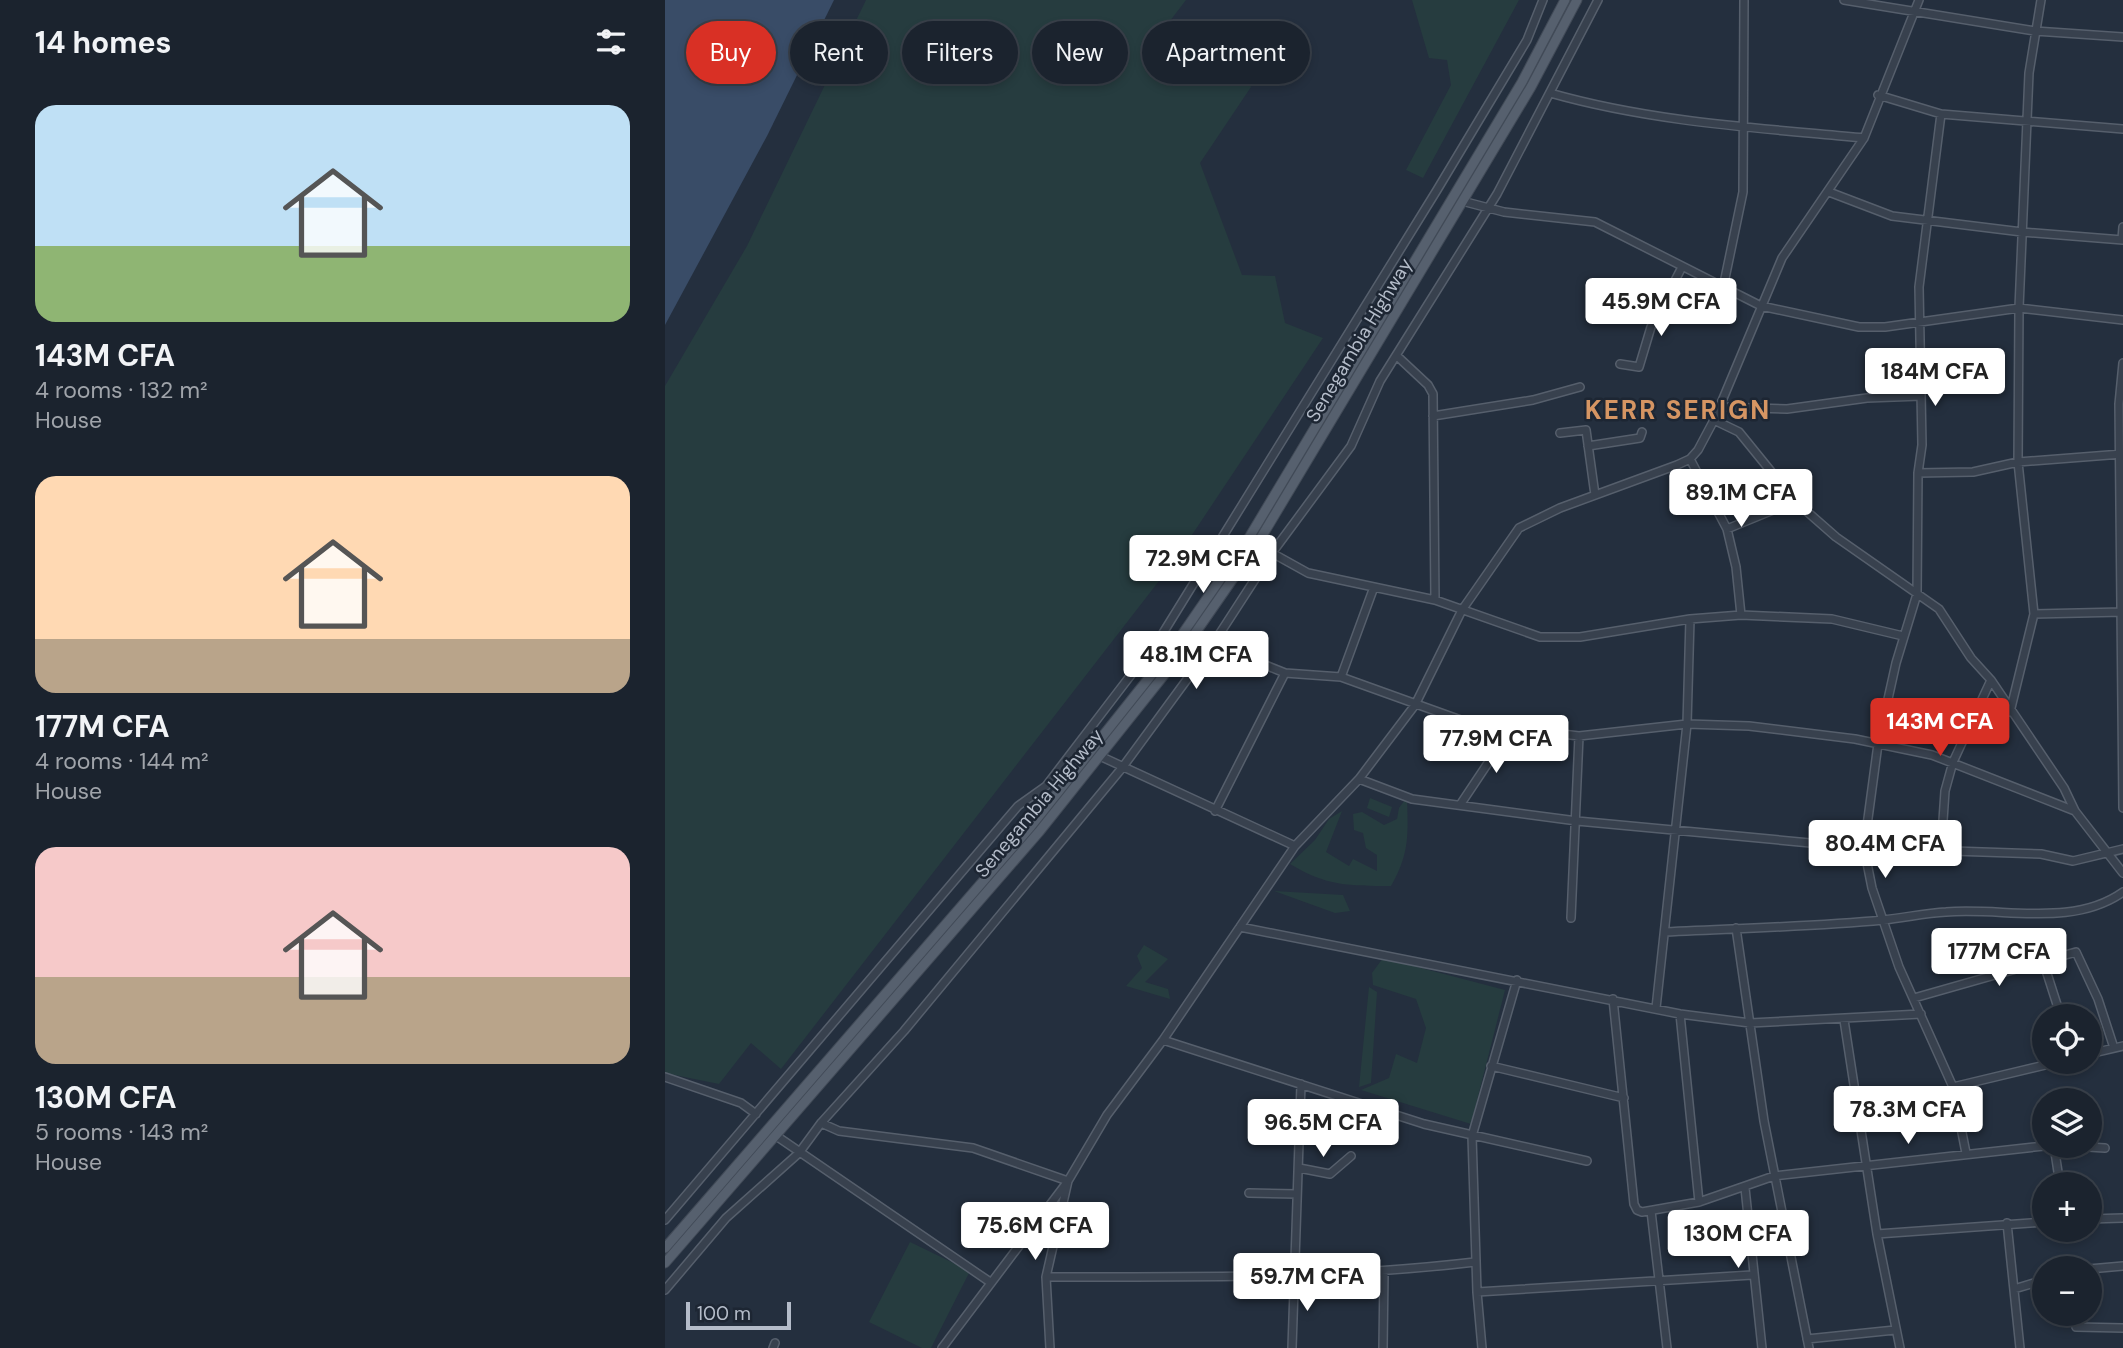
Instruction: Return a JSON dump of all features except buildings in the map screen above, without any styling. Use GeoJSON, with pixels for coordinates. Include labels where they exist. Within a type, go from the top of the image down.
{"type":"FeatureCollection","features":[{"type":"Feature","properties":{"kind":"main road","name":"Senegambia Highway"},"geometry":{"type":"LineString","coordinates":[[665,1248],[1031,826],[1094,751],[1184,633],[1250,536],[1522,82],[1565,0]]}},
{"type":"Feature","properties":{"kind":"main road","name":"Senegambia Highway"},"geometry":{"type":"LineString","coordinates":[[665,1263],[1102,757],[1181,655],[1259,541],[1531,87],[1577,0]]}},
{"type":"Feature","properties":{"kind":"street"},"geometry":{"type":"LineString","coordinates":[[665,1220],[1018,806],[1046,786],[1163,633],[1437,190],[1527,40],[1543,0]]}},
{"type":"Feature","properties":{"kind":"street"},"geometry":{"type":"LineString","coordinates":[[665,1290],[726,1218],[799,1153],[821,1124],[904,1031],[1122,768],[1213,644],[1272,553],[1350,446],[1380,381],[1486,208],[1598,0]]}},
{"type":"Feature","properties":{"kind":"street"},"geometry":{"type":"LineString","coordinates":[[1723,288],[1742,192],[1744,0]]}},
{"type":"Feature","properties":{"kind":"street"},"geometry":{"type":"LineString","coordinates":[[1844,0],[1915,9],[2035,31],[2123,37]]}},
{"type":"Feature","properties":{"kind":"street"},"geometry":{"type":"LineString","coordinates":[[942,1348],[1068,1181],[1091,1138],[1163,1040],[1295,846],[1359,779],[1415,705],[1462,610],[1519,528],[1560,508],[1690,459],[1714,419],[1782,258],[1803,223],[1829,192],[1864,138],[1878,95],[1919,0]]}},
{"type":"Feature","properties":{"kind":"street"},"geometry":{"type":"LineString","coordinates":[[2010,712],[2034,614],[2018,462],[2019,308],[2029,73],[2041,0]]}},
{"type":"Feature","properties":{"kind":"street"},"geometry":{"type":"LineString","coordinates":[[1550,93],[1585,103],[1701,124],[1864,138]]}},
{"type":"Feature","properties":{"kind":"street"},"geometry":{"type":"LineString","coordinates":[[1878,95],[1941,114],[2026,122],[2122,129],[2123,118]]}},
{"type":"Feature","properties":{"kind":"street"},"geometry":{"type":"LineString","coordinates":[[1941,114],[1919,288],[1921,396],[1917,594],[1903,636],[1878,744],[1864,848],[1882,920],[1953,1087],[1966,1153]]}},
{"type":"Feature","properties":{"kind":"street"},"geometry":{"type":"LineString","coordinates":[[1829,192],[1892,216],[1926,221],[2022,232],[2122,239],[2123,227]]}},
{"type":"Feature","properties":{"kind":"street"},"geometry":{"type":"LineString","coordinates":[[1462,201],[1486,208],[1595,222],[1761,306],[1859,327],[1921,323],[2019,308],[2123,320]]}},
{"type":"Feature","properties":{"kind":"street"},"geometry":{"type":"LineString","coordinates":[[1620,364],[1639,367],[1642,347],[1682,267]]}},
{"type":"Feature","properties":{"kind":"street"},"geometry":{"type":"LineString","coordinates":[[1397,356],[1428,385],[1433,394],[1435,600]]}},
{"type":"Feature","properties":{"kind":"street"},"geometry":{"type":"LineString","coordinates":[[2123,363],[2119,404],[2123,808]]}},
{"type":"Feature","properties":{"kind":"street"},"geometry":{"type":"LineString","coordinates":[[1433,416],[1533,400],[1580,387]]}},
{"type":"Feature","properties":{"kind":"street"},"geometry":{"type":"LineString","coordinates":[[1719,407],[1787,409],[1867,398],[1921,396]]}},
{"type":"Feature","properties":{"kind":"street"},"geometry":{"type":"LineString","coordinates":[[1714,419],[1739,432],[1795,501],[1836,537],[1939,609],[2064,788],[2075,811],[2122,872]]}},
{"type":"Feature","properties":{"kind":"street"},"geometry":{"type":"LineString","coordinates":[[1560,433],[1586,430],[1595,495]]}},
{"type":"Feature","properties":{"kind":"street"},"geometry":{"type":"LineString","coordinates":[[1588,446],[1640,438],[1641,432]]}},
{"type":"Feature","properties":{"kind":"street"},"geometry":{"type":"LineString","coordinates":[[1918,473],[1973,472],[2018,462],[2121,454]]}},
{"type":"Feature","properties":{"kind":"street"},"geometry":{"type":"LineString","coordinates":[[1690,459],[1727,529],[1736,566],[1741,615]]}},
{"type":"Feature","properties":{"kind":"street"},"geometry":{"type":"LineString","coordinates":[[1727,529],[1795,501]]}},
{"type":"Feature","properties":{"kind":"street"},"geometry":{"type":"LineString","coordinates":[[1272,553],[1308,573],[1435,600],[1539,637],[1580,637],[1690,619],[1741,615],[1832,619],[1903,636]]}},
{"type":"Feature","properties":{"kind":"street"},"geometry":{"type":"LineString","coordinates":[[1341,677],[1374,587]]}},
{"type":"Feature","properties":{"kind":"street"},"geometry":{"type":"LineString","coordinates":[[2034,614],[2122,612]]}},
{"type":"Feature","properties":{"kind":"street"},"geometry":{"type":"LineString","coordinates":[[1656,1008],[1687,724],[1690,619]]}},
{"type":"Feature","properties":{"kind":"street"},"geometry":{"type":"LineString","coordinates":[[1213,644],[1285,673],[1341,677],[1469,723],[1510,730],[1579,736],[1687,724],[1749,726],[1878,744],[1953,762],[2075,811]]}},
{"type":"Feature","properties":{"kind":"street"},"geometry":{"type":"LineString","coordinates":[[1215,811],[1285,673]]}},
{"type":"Feature","properties":{"kind":"street"},"geometry":{"type":"LineString","coordinates":[[1941,850],[1945,792],[1953,762],[1991,680]]}},
{"type":"Feature","properties":{"kind":"street"},"geometry":{"type":"LineString","coordinates":[[1460,805],[1510,730]]}},
{"type":"Feature","properties":{"kind":"street"},"geometry":{"type":"LineString","coordinates":[[1571,918],[1579,736]]}},
{"type":"Feature","properties":{"kind":"street"},"geometry":{"type":"LineString","coordinates":[[1102,757],[1295,846]]}},
{"type":"Feature","properties":{"kind":"street"},"geometry":{"type":"LineString","coordinates":[[1359,779],[1412,799],[1577,821],[1864,848],[2041,855],[2073,861],[2109,855],[2123,849],[2122,872]]}},
{"type":"Feature","properties":{"kind":"street"},"geometry":{"type":"LineString","coordinates":[[1665,932],[1882,920],[1948,911],[2063,912],[2084,909],[2123,892]]}},
{"type":"Feature","properties":{"kind":"street"},"geometry":{"type":"LineString","coordinates":[[1240,928],[1517,980],[1680,1014],[1750,1023],[1921,1014]]}},
{"type":"Feature","properties":{"kind":"street"},"geometry":{"type":"LineString","coordinates":[[1736,928],[1774,1176],[1808,1348]]}},
{"type":"Feature","properties":{"kind":"street"},"geometry":{"type":"LineString","coordinates":[[1914,998],[2077,952],[2119,1047]]}},
{"type":"Feature","properties":{"kind":"street"},"geometry":{"type":"LineString","coordinates":[[2043,961],[2057,1004]]}},
{"type":"Feature","properties":{"kind":"street"},"geometry":{"type":"LineString","coordinates":[[1482,1348],[1476,1292],[1472,1136],[1517,980]]}},
{"type":"Feature","properties":{"kind":"street"},"geometry":{"type":"LineString","coordinates":[[1613,999],[1634,1204],[1637,1210],[1651,1212],[1699,1202],[1774,1176],[2032,1147]]}},
{"type":"Feature","properties":{"kind":"street"},"geometry":{"type":"LineString","coordinates":[[1680,1014],[1699,1202]]}},
{"type":"Feature","properties":{"kind":"street"},"geometry":{"type":"LineString","coordinates":[[1844,1020],[1877,1234],[1895,1330],[1901,1348]]}},
{"type":"Feature","properties":{"kind":"street"},"geometry":{"type":"LineString","coordinates":[[1163,1040],[1424,1124],[1587,1161]]}},
{"type":"Feature","properties":{"kind":"street"},"geometry":{"type":"LineString","coordinates":[[1491,1066],[1624,1098]]}},
{"type":"Feature","properties":{"kind":"street"},"geometry":{"type":"LineString","coordinates":[[1953,1087],[2032,1068]]}},
{"type":"Feature","properties":{"kind":"street"},"geometry":{"type":"LineString","coordinates":[[665,1077],[741,1102],[756,1114]]}},
{"type":"Feature","properties":{"kind":"street"},"geometry":{"type":"LineString","coordinates":[[1292,1348],[1301,1084]]}},
{"type":"Feature","properties":{"kind":"street"},"geometry":{"type":"LineString","coordinates":[[821,1124],[839,1131],[973,1148],[1068,1181]]}},
{"type":"Feature","properties":{"kind":"street"},"geometry":{"type":"LineString","coordinates":[[775,1135],[990,1282]]}},
{"type":"Feature","properties":{"kind":"street"},"geometry":{"type":"LineString","coordinates":[[1299,1168],[1330,1174],[1351,1156]]}},
{"type":"Feature","properties":{"kind":"street"},"geometry":{"type":"LineString","coordinates":[[1051,1348],[1046,1277],[1068,1181]]}},
{"type":"Feature","properties":{"kind":"street"},"geometry":{"type":"LineString","coordinates":[[1745,1188],[1752,1275],[1762,1348]]}},
{"type":"Feature","properties":{"kind":"street"},"geometry":{"type":"LineString","coordinates":[[1249,1193],[1297,1194]]}},
{"type":"Feature","properties":{"kind":"street"},"geometry":{"type":"LineString","coordinates":[[1651,1212],[1667,1348]]}},
{"type":"Feature","properties":{"kind":"street"},"geometry":{"type":"LineString","coordinates":[[1040,1217],[1058,1224]]}},
{"type":"Feature","properties":{"kind":"street"},"geometry":{"type":"LineString","coordinates":[[2102,1219],[2123,1218]]}},
{"type":"Feature","properties":{"kind":"street"},"geometry":{"type":"LineString","coordinates":[[1877,1234],[2032,1222]]}},
{"type":"Feature","properties":{"kind":"street"},"geometry":{"type":"LineString","coordinates":[[2007,1223],[2019,1348]]}},
{"type":"Feature","properties":{"kind":"street"},"geometry":{"type":"LineString","coordinates":[[1046,1277],[1384,1273],[1475,1262]]}},
{"type":"Feature","properties":{"kind":"street"},"geometry":{"type":"LineString","coordinates":[[2102,1268],[2123,1266]]}},
{"type":"Feature","properties":{"kind":"street"},"geometry":{"type":"LineString","coordinates":[[1383,1348],[1384,1273]]}},
{"type":"Feature","properties":{"kind":"street"},"geometry":{"type":"LineString","coordinates":[[1476,1292],[1752,1275]]}},
{"type":"Feature","properties":{"kind":"street"},"geometry":{"type":"LineString","coordinates":[[2014,1289],[2032,1284]]}},
{"type":"Feature","properties":{"kind":"street"},"geometry":{"type":"LineString","coordinates":[[2076,1327],[2123,1328]]}},
{"type":"Feature","properties":{"kind":"street"},"geometry":{"type":"LineString","coordinates":[[1807,1339],[1895,1330]]}},
{"type":"Feature","properties":{"kind":"green space"},"geometry":{"type":"Polygon","coordinates":[[[866,0],[1186,0],[1170,21],[1142,21],[1142,84],[1249,84],[1251,87],[1200,163],[1242,275],[1275,276],[1285,323],[1323,338],[1176,559],[781,1069],[751,1043],[719,1084],[665,1073],[665,386],[747,246],[825,84],[888,84],[888,21],[856,21],[866,0]]]}},
{"type":"Feature","properties":{"kind":"green space"},"geometry":{"type":"Polygon","coordinates":[[[1412,0],[1519,0],[1423,178],[1406,170],[1451,85],[1447,60],[1429,58],[1412,0]]]}},
{"type":"Feature","properties":{"kind":"green space"},"geometry":{"type":"Polygon","coordinates":[[[1407,797],[1407,843],[1402,863],[1391,886],[1363,886],[1327,881],[1290,864],[1315,840],[1329,819],[1342,811],[1326,852],[1349,866],[1353,859],[1377,871],[1377,855],[1366,848],[1363,833],[1354,830],[1353,814],[1362,812],[1384,825],[1397,819],[1399,808],[1407,797]]]}},
{"type":"Feature","properties":{"kind":"green space"},"geometry":{"type":"Polygon","coordinates":[[[1370,798],[1392,807],[1389,817],[1367,808],[1370,798]]]}},
{"type":"Feature","properties":{"kind":"green space"},"geometry":{"type":"Polygon","coordinates":[[[1274,891],[1343,895],[1350,911],[1335,913],[1274,891]]]}},
{"type":"Feature","properties":{"kind":"green space"},"geometry":{"type":"Polygon","coordinates":[[[1144,945],[1168,959],[1145,982],[1168,989],[1170,999],[1126,986],[1142,968],[1137,956],[1144,945]]]}},
{"type":"Feature","properties":{"kind":"green space"},"geometry":{"type":"Polygon","coordinates":[[[1383,958],[1505,990],[1471,1124],[1361,1090],[1389,1078],[1396,1054],[1417,1063],[1426,1028],[1416,999],[1373,985],[1372,973],[1383,958]]]}},
{"type":"Feature","properties":{"kind":"green space"},"geometry":{"type":"Polygon","coordinates":[[[1369,987],[1377,992],[1371,1083],[1359,1087],[1369,987]]]}},
{"type":"Feature","properties":{"kind":"green space"},"geometry":{"type":"Polygon","coordinates":[[[910,1242],[970,1271],[931,1348],[922,1348],[869,1322],[910,1242]]]}},
{"type":"Feature","properties":{"kind":"water"},"geometry":{"type":"Polygon","coordinates":[[[665,0],[834,0],[824,21],[790,21],[790,84],[793,84],[665,325],[665,0]]]}},
{"type":"Feature","properties":{"kind":"district","name":"KERR SERIGN"},"geometry":{"type":"Point","coordinates":[1678,410]}}]}
